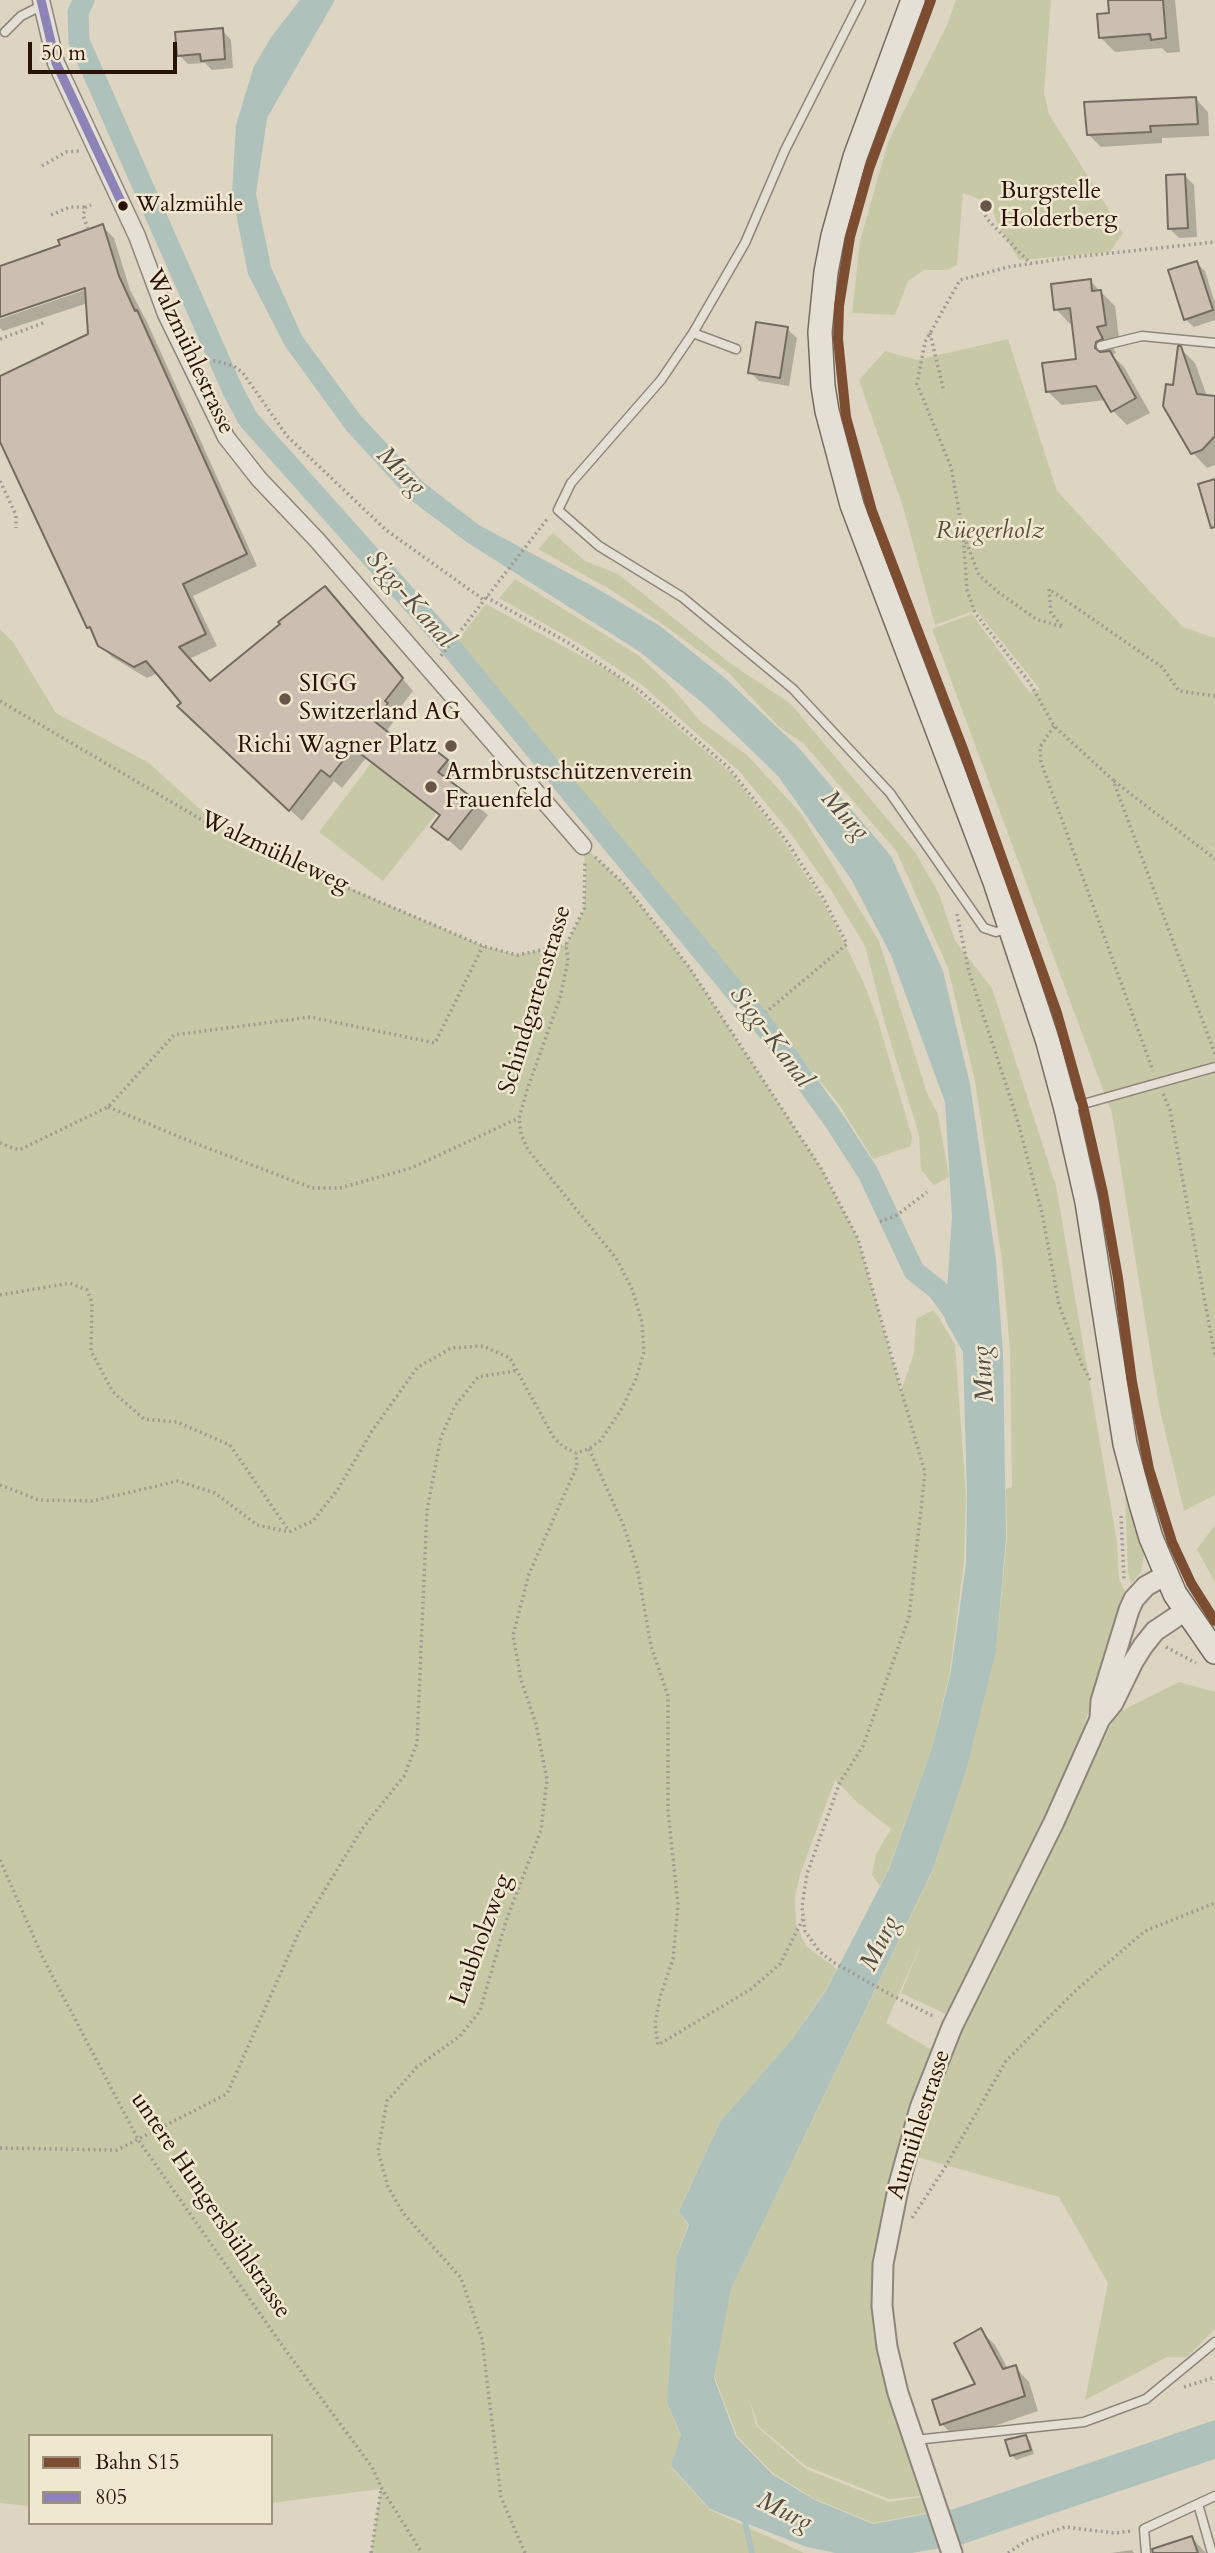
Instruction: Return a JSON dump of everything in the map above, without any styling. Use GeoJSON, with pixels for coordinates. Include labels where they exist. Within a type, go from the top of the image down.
{"type":"FeatureCollection","features":[{"type":"Feature","properties":{"kind":"main road"},"geometry":{"type":"LineString","coordinates":[[913,0],[855,157],[833,236],[826,272],[820,332],[823,386],[834,442],[852,505],[1012,927],[1066,1109],[1087,1202],[1132,1474],[1166,1575],[1185,1611],[1215,1652]]}},
{"type":"Feature","properties":{"kind":"street","name":"Walzmühlestrasse"},"geometry":{"type":"LineString","coordinates":[[41,3],[56,63],[137,236],[166,314],[226,438],[259,479],[325,550],[583,846]]}},
{"type":"Feature","properties":{"kind":"street","name":"Aumühlestrasse"},"geometry":{"type":"LineString","coordinates":[[1100,1719],[1101,1700],[1134,1599],[1146,1586],[1166,1575]]}},
{"type":"Feature","properties":{"kind":"street","name":"Aumühlestrasse"},"geometry":{"type":"LineString","coordinates":[[952,2553],[898,2393],[887,2347],[882,2306],[883,2264],[899,2184],[920,2108],[952,2027],[1054,1822],[1100,1719],[1113,1703],[1133,1661],[1149,1638],[1164,1623],[1185,1611]]}},
{"type":"Feature","properties":{"kind":"lane"},"geometry":{"type":"LineString","coordinates":[[861,0],[785,150],[744,243],[694,333],[661,380],[571,484],[558,510],[599,546],[682,597],[793,688],[890,793],[984,928],[996,932],[1012,927]]}},
{"type":"Feature","properties":{"kind":"lane"},"geometry":{"type":"LineString","coordinates":[[5,32],[21,16],[41,3]]}},
{"type":"Feature","properties":{"kind":"lane"},"geometry":{"type":"LineString","coordinates":[[694,333],[736,349]]}},
{"type":"Feature","properties":{"kind":"lane"},"geometry":{"type":"LineString","coordinates":[[1101,346],[1142,336],[1215,343]]}},
{"type":"Feature","properties":{"kind":"lane"},"geometry":{"type":"LineString","coordinates":[[1066,1109],[1215,1067]]}},
{"type":"Feature","properties":{"kind":"lane"},"geometry":{"type":"LineString","coordinates":[[914,2440],[1084,2422],[1146,2399],[1215,2342]]}},
{"type":"Feature","properties":{"kind":"lane"},"geometry":{"type":"LineString","coordinates":[[1146,2553],[1144,2529],[1215,2496]]}},
{"type":"Feature","properties":{"kind":"lane"},"geometry":{"type":"LineString","coordinates":[[1198,2504],[1212,2553]]}},
{"type":"Feature","properties":{"kind":"path"},"geometry":{"type":"LineString","coordinates":[[42,166],[66,152],[73,152]]}},
{"type":"Feature","properties":{"kind":"path"},"geometry":{"type":"LineString","coordinates":[[51,215],[70,207],[88,206],[83,215],[88,229]]}},
{"type":"Feature","properties":{"kind":"path"},"geometry":{"type":"LineString","coordinates":[[979,206],[989,221],[1031,264]]}},
{"type":"Feature","properties":{"kind":"path"},"geometry":{"type":"LineString","coordinates":[[1215,242],[1008,267],[960,280],[925,342],[917,384],[951,467],[963,533],[967,590],[975,613],[1030,682],[1054,726],[1113,780],[1215,859]]}},
{"type":"Feature","properties":{"kind":"path"},"geometry":{"type":"LineString","coordinates":[[0,339],[46,322]]}},
{"type":"Feature","properties":{"kind":"path"},"geometry":{"type":"LineString","coordinates":[[930,333],[944,392]]}},
{"type":"Feature","properties":{"kind":"path"},"geometry":{"type":"LineString","coordinates":[[209,358],[234,366],[243,373],[287,436],[386,530],[485,598],[567,642],[639,690],[729,768],[786,840],[822,896],[847,943],[766,1012]]}},
{"type":"Feature","properties":{"kind":"path"},"geometry":{"type":"LineString","coordinates":[[0,481],[16,514],[16,528]]}},
{"type":"Feature","properties":{"kind":"path"},"geometry":{"type":"LineString","coordinates":[[442,655],[546,520]]}},
{"type":"Feature","properties":{"kind":"path"},"geometry":{"type":"LineString","coordinates":[[963,533],[979,575],[1036,619],[1063,627],[1051,613],[1049,589],[1162,667],[1179,691],[1215,696]]}},
{"type":"Feature","properties":{"kind":"path","name":"Walzmühleweg"},"geometry":{"type":"LineString","coordinates":[[0,701],[231,837],[483,946],[517,955],[566,945]]}},
{"type":"Feature","properties":{"kind":"path"},"geometry":{"type":"LineString","coordinates":[[1054,726],[1040,747],[1041,762],[1170,1110],[1215,1356]]}},
{"type":"Feature","properties":{"kind":"path"},"geometry":{"type":"LineString","coordinates":[[1113,780],[1215,1055]]}},
{"type":"Feature","properties":{"kind":"path","name":"Schindgartenstrasse"},"geometry":{"type":"LineString","coordinates":[[583,846],[586,873],[584,909],[566,945],[568,961],[560,998],[519,1118],[527,1150],[615,1258],[632,1289],[642,1322],[644,1352],[636,1379],[601,1440],[589,1449]]}},
{"type":"Feature","properties":{"kind":"path"},"geometry":{"type":"LineString","coordinates":[[583,846],[624,884],[689,967],[822,1170],[858,1239],[925,1473],[909,1617],[863,1746],[840,1782],[807,1874],[803,1919],[805,1931],[819,1951],[832,1962],[934,2017]]}},
{"type":"Feature","properties":{"kind":"path"},"geometry":{"type":"LineString","coordinates":[[955,885],[953,896],[969,972],[1016,1115],[1042,1213],[1059,1305],[1090,1379],[1099,1382],[1115,1381]]}},
{"type":"Feature","properties":{"kind":"path"},"geometry":{"type":"LineString","coordinates":[[0,1143],[19,1150],[108,1107],[174,1035],[310,1017],[435,1043],[483,946]]}},
{"type":"Feature","properties":{"kind":"path"},"geometry":{"type":"LineString","coordinates":[[108,1107],[312,1188],[340,1188],[411,1168],[519,1118]]}},
{"type":"Feature","properties":{"kind":"path"},"geometry":{"type":"LineString","coordinates":[[880,1222],[897,1215],[927,1192]]}},
{"type":"Feature","properties":{"kind":"path"},"geometry":{"type":"LineString","coordinates":[[0,1295],[70,1283],[88,1290],[92,1303],[91,1351],[113,1392],[144,1419],[177,1422],[230,1445],[289,1532]]}},
{"type":"Feature","properties":{"kind":"path"},"geometry":{"type":"LineString","coordinates":[[0,1485],[39,1500],[92,1501],[178,1481],[215,1493],[257,1525],[289,1532],[313,1521],[338,1489],[372,1431],[417,1367],[450,1348],[483,1346],[510,1358],[554,1438],[576,1453],[589,1449],[623,1524],[637,1567],[651,1646],[667,1696],[668,1811],[678,1904],[673,1959],[660,1997],[655,2024],[658,2045],[751,1989],[780,1965],[803,1919]]}},
{"type":"Feature","properties":{"kind":"path"},"geometry":{"type":"LineString","coordinates":[[0,2148],[117,2150],[227,2094],[299,1932],[362,1829],[404,1776],[417,1743],[427,1510],[441,1437],[455,1406],[478,1377],[515,1371]]}},
{"type":"Feature","properties":{"kind":"path","name":"Laubholzweg"},"geometry":{"type":"LineString","coordinates":[[525,2553],[501,2497],[482,2339],[461,2278],[404,2213],[388,2187],[378,2151],[387,2101],[417,2067],[460,2036],[480,2011],[506,1920],[541,1830],[547,1780],[536,1724],[521,1680],[513,1635],[529,1574],[577,1466],[576,1453]]}},
{"type":"Feature","properties":{"kind":"path","name":"untere Hungersbühlstrasse"},"geometry":{"type":"LineString","coordinates":[[0,1860],[43,1958],[139,2141],[284,2348],[372,2467],[382,2489],[422,2553]]}},
{"type":"Feature","properties":{"kind":"path"},"geometry":{"type":"LineString","coordinates":[[910,2221],[944,2169],[1006,2061],[1074,1992],[1145,1931],[1215,1903]]}},
{"type":"Feature","properties":{"kind":"path"},"geometry":{"type":"LineString","coordinates":[[371,2553],[382,2489]]}},
{"type":"Feature","properties":{"kind":"path"},"geometry":{"type":"LineString","coordinates":[[1008,2553],[1026,2541],[1065,2527],[1114,2533],[1144,2529]]}},
{"type":"Feature","properties":{"kind":"green space"},"geometry":{"type":"Polygon","coordinates":[[[956,0],[1051,0],[1044,93],[1049,114],[1123,233],[1110,252],[1019,260],[997,223],[990,203],[963,193],[957,265],[947,270],[924,270],[908,281],[895,315],[852,313],[860,241],[888,142],[947,25],[956,0]]]}},
{"type":"Feature","properties":{"kind":"green space","name":"Rüegerholz"},"geometry":{"type":"Polygon","coordinates":[[[1008,339],[1057,491],[1183,627],[1215,638],[1215,850],[1196,836],[1215,851],[1215,1495],[1184,1511],[1159,1406],[1112,1114],[932,629],[972,614],[1030,693],[1040,689],[976,610],[935,625],[903,507],[859,380],[885,351],[917,360],[1008,339]]]}},
{"type":"Feature","properties":{"kind":"green space"},"geometry":{"type":"Polygon","coordinates":[[[553,533],[585,561],[618,574],[730,663],[790,703],[915,852],[939,894],[955,941],[992,988],[1056,1186],[1117,1542],[1119,1579],[1126,1593],[1076,1751],[948,2015],[901,1993],[924,1937],[886,2023],[932,2050],[894,2167],[872,2258],[874,2318],[885,2383],[921,2496],[889,2499],[806,2466],[758,2426],[749,2398],[756,2426],[806,2469],[889,2502],[921,2497],[927,2513],[873,2523],[815,2499],[774,2474],[737,2436],[715,2378],[716,2355],[731,2289],[933,1870],[966,1770],[996,1652],[1007,1537],[1006,1489],[1012,1487],[1010,1350],[1002,1260],[975,1081],[948,968],[897,852],[803,743],[779,727],[728,672],[611,590],[538,549],[553,533]]]}},
{"type":"Feature","properties":{"kind":"green space"},"geometry":{"type":"Polygon","coordinates":[[[515,579],[638,655],[668,683],[700,721],[747,755],[800,812],[879,941],[927,1093],[938,1114],[949,1177],[934,1185],[921,1170],[919,1135],[865,946],[831,890],[788,830],[740,772],[642,685],[580,644],[499,598],[515,579]]]}},
{"type":"Feature","properties":{"kind":"green space"},"geometry":{"type":"Polygon","coordinates":[[[486,604],[618,676],[731,773],[781,837],[825,905],[863,981],[878,1021],[912,1137],[911,1146],[873,1159],[838,1103],[457,641],[486,604]]]}},
{"type":"Feature","properties":{"kind":"green space"},"geometry":{"type":"Polygon","coordinates":[[[0,629],[13,642],[56,713],[149,763],[231,837],[483,946],[517,955],[566,945],[584,909],[586,873],[583,846],[624,884],[689,967],[822,1170],[858,1239],[901,1391],[914,1353],[916,1319],[933,1310],[940,1319],[955,1345],[966,1495],[964,1562],[950,1671],[933,1745],[888,1870],[880,1886],[872,1875],[876,1854],[891,1829],[858,1803],[835,1780],[800,1875],[795,1896],[796,1924],[806,1946],[837,1969],[794,2037],[720,2122],[679,2210],[688,2225],[676,2258],[667,2404],[681,2436],[671,2467],[710,2510],[804,2553],[371,2553],[381,2489],[273,2503],[273,2434],[28,2434],[28,2506],[0,2503],[0,629]]]}},
{"type":"Feature","properties":{"kind":"green space"},"geometry":{"type":"Polygon","coordinates":[[[372,762],[437,813],[383,881],[319,832],[372,762]]]}},
{"type":"Feature","properties":{"kind":"green space"},"geometry":{"type":"Polygon","coordinates":[[[1125,1491],[1144,1555],[1141,1572],[1131,1584],[1128,1572],[1125,1491]]]}},
{"type":"Feature","properties":{"kind":"green space"},"geometry":{"type":"Polygon","coordinates":[[[1215,1525],[1215,1583],[1197,1549],[1215,1525]]]}},
{"type":"Feature","properties":{"kind":"green space"},"geometry":{"type":"Polygon","coordinates":[[[1179,1682],[1215,1692],[1215,2329],[1187,2357],[1167,2357],[1085,2400],[1108,2283],[1059,2197],[917,2157],[960,2034],[1117,1713],[1179,1682]]]}},
{"type":"Feature","properties":{"kind":"water","name":"Murg"},"geometry":{"type":"Polygon","coordinates":[[[300,0],[335,0],[267,118],[256,194],[271,267],[302,336],[361,416],[423,482],[479,525],[660,626],[726,679],[798,747],[891,856],[943,971],[970,1084],[996,1260],[1003,1352],[1006,1538],[996,1652],[966,1771],[933,1869],[731,2289],[714,2378],[736,2437],[773,2475],[815,2500],[873,2524],[954,2509],[1215,2420],[1215,2459],[963,2544],[912,2553],[835,2553],[807,2547],[710,2509],[671,2466],[681,2435],[667,2403],[676,2258],[689,2225],[679,2211],[720,2122],[794,2037],[827,1989],[889,1869],[933,1745],[951,1671],[966,1563],[967,1495],[963,1352],[945,1320],[952,1217],[945,1102],[891,955],[851,879],[778,776],[706,706],[640,652],[468,543],[408,498],[346,430],[285,346],[248,274],[232,193],[236,125],[254,66],[272,36],[300,0]]]}},
{"type":"Feature","properties":{"kind":"building"},"geometry":{"type":"Polygon","coordinates":[[[1108,0],[1163,0],[1166,38],[1151,40],[1150,34],[1099,38],[1097,14],[1109,13],[1108,0]]]}},
{"type":"Feature","properties":{"kind":"building"},"geometry":{"type":"Polygon","coordinates":[[[223,28],[225,59],[201,61],[200,54],[177,56],[175,32],[223,28]]]}},
{"type":"Feature","properties":{"kind":"building"},"geometry":{"type":"Polygon","coordinates":[[[1196,97],[1198,124],[1150,126],[1151,132],[1087,135],[1084,102],[1196,97]]]}},
{"type":"Feature","properties":{"kind":"building"},"geometry":{"type":"Polygon","coordinates":[[[1185,174],[1188,228],[1168,229],[1166,175],[1185,174]]]}},
{"type":"Feature","properties":{"kind":"building"},"geometry":{"type":"Polygon","coordinates":[[[103,224],[119,276],[135,311],[137,310],[247,554],[183,584],[206,634],[179,647],[210,681],[280,624],[278,622],[325,586],[403,678],[374,721],[412,751],[421,739],[448,760],[438,772],[478,802],[448,840],[431,827],[440,815],[353,748],[330,777],[321,770],[289,811],[177,706],[181,703],[146,661],[134,667],[98,646],[90,627],[87,628],[0,442],[0,376],[88,334],[85,288],[0,317],[0,266],[60,245],[58,240],[103,224]]]}},
{"type":"Feature","properties":{"kind":"building"},"geometry":{"type":"Polygon","coordinates":[[[1197,261],[1213,310],[1184,320],[1168,270],[1197,261]]]}},
{"type":"Feature","properties":{"kind":"building"},"geometry":{"type":"Polygon","coordinates":[[[1091,279],[1092,291],[1101,290],[1106,325],[1097,327],[1103,339],[1096,342],[1095,348],[1100,352],[1110,351],[1136,398],[1111,412],[1096,386],[1046,392],[1042,363],[1076,359],[1070,308],[1054,310],[1051,284],[1091,279]]]}},
{"type":"Feature","properties":{"kind":"building"},"geometry":{"type":"Polygon","coordinates":[[[756,322],[788,327],[780,378],[748,373],[756,322]]]}},
{"type":"Feature","properties":{"kind":"building"},"geometry":{"type":"Polygon","coordinates":[[[1178,346],[1181,346],[1197,394],[1215,396],[1215,436],[1202,450],[1191,454],[1163,406],[1166,384],[1173,385],[1178,346]]]}},
{"type":"Feature","properties":{"kind":"building"},"geometry":{"type":"Polygon","coordinates":[[[1215,479],[1215,527],[1211,528],[1198,484],[1215,479]]]}},
{"type":"Feature","properties":{"kind":"building"},"geometry":{"type":"Polygon","coordinates":[[[981,2328],[1003,2369],[1016,2365],[1025,2396],[940,2425],[932,2400],[975,2384],[954,2343],[981,2328]]]}},
{"type":"Feature","properties":{"kind":"building"},"geometry":{"type":"Polygon","coordinates":[[[1026,2435],[1031,2450],[1010,2456],[1005,2440],[1026,2435]]]}},
{"type":"Feature","properties":{"kind":"building"},"geometry":{"type":"Polygon","coordinates":[[[1192,2536],[1198,2553],[1153,2553],[1152,2549],[1192,2536]]]}},
{"type":"Feature","properties":{"kind":"waterway","name":"Sigg-Kanal"},"geometry":{"type":"LineString","coordinates":[[84,0],[78,12],[79,41],[233,391],[248,419],[440,634],[777,1042],[868,1173],[914,1271],[938,1290],[964,1326]]}},
{"type":"Feature","properties":{"kind":"waterway","name":"Murg"},"geometry":{"type":"LineString","coordinates":[[744,2518],[752,2553]]}},
{"type":"Feature","properties":{"kind":"rail line","name":"S15"},"geometry":{"type":"LineString","coordinates":[[931,0],[869,169],[850,237],[839,306],[838,339],[846,417],[872,511],[963,749],[1057,1013],[1083,1106],[1103,1193],[1132,1382],[1149,1469],[1172,1542],[1191,1583],[1215,1621]]}},
{"type":"Feature","properties":{"kind":"transit line","name":"805"},"geometry":{"type":"LineString","coordinates":[[41,0],[56,63],[124,208]]}},
{"type":"Feature","properties":{"kind":"place","name":"Walzmühle"},"geometry":{"type":"Point","coordinates":[123,206]}},
{"type":"Feature","properties":{"kind":"place","name":"Burgstelle Holderberg"},"geometry":{"type":"Point","coordinates":[986,206]}},
{"type":"Feature","properties":{"kind":"place","name":"SIGG Switzerland AG"},"geometry":{"type":"Point","coordinates":[285,699]}},
{"type":"Feature","properties":{"kind":"place","name":"Richi Wagner Platz"},"geometry":{"type":"Point","coordinates":[451,746]}},
{"type":"Feature","properties":{"kind":"place","name":"Armbrustschützenverein Frauenfeld"},"geometry":{"type":"Point","coordinates":[431,787]}}]}
